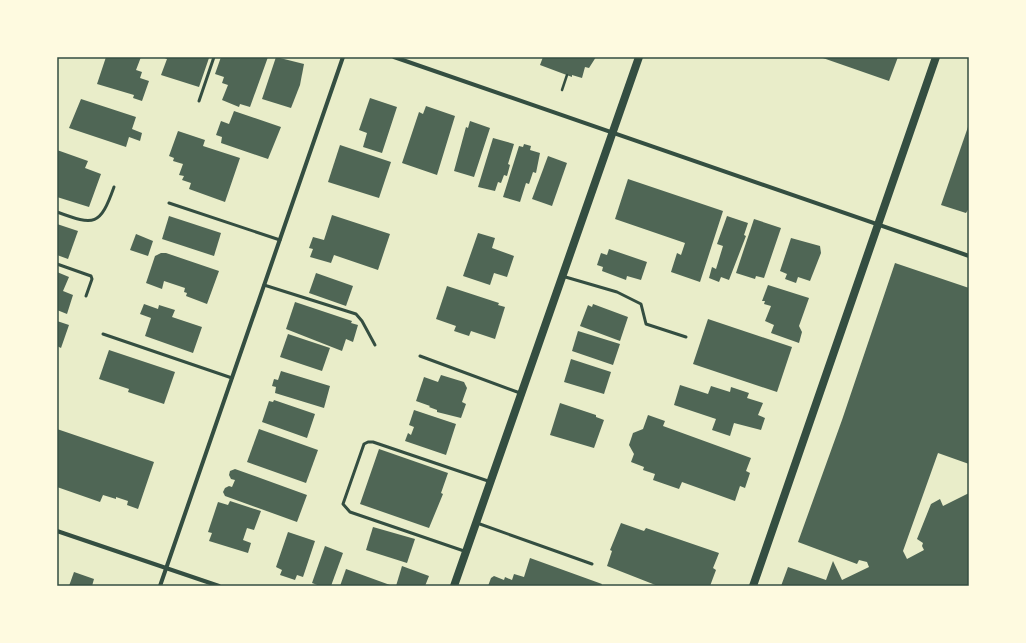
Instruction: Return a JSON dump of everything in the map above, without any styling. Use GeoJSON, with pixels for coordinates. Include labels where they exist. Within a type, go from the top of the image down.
{"type":"FeatureCollection","features":[{"type":"Feature","properties":{"kind":"main road"},"geometry":{"type":"LineString","coordinates":[[454,586],[639,57]]}},
{"type":"Feature","properties":{"kind":"main road"},"geometry":{"type":"LineString","coordinates":[[752,586],[936,57]]}},
{"type":"Feature","properties":{"kind":"street"},"geometry":{"type":"LineString","coordinates":[[160,586],[343,57]]}},
{"type":"Feature","properties":{"kind":"street"},"geometry":{"type":"LineString","coordinates":[[394,57],[969,256]]}},
{"type":"Feature","properties":{"kind":"street"},"geometry":{"type":"LineString","coordinates":[[57,531],[219,586]]}},
{"type":"Feature","properties":{"kind":"lane"},"geometry":{"type":"LineString","coordinates":[[198,101],[214,57]]}},
{"type":"Feature","properties":{"kind":"lane"},"geometry":{"type":"LineString","coordinates":[[57,212],[83,222],[91,221],[104,213],[114,187]]}},
{"type":"Feature","properties":{"kind":"lane"},"geometry":{"type":"LineString","coordinates":[[168,203],[280,240]]}},
{"type":"Feature","properties":{"kind":"lane"},"geometry":{"type":"LineString","coordinates":[[57,264],[91,276],[92,279],[86,296]]}},
{"type":"Feature","properties":{"kind":"lane"},"geometry":{"type":"LineString","coordinates":[[562,276],[617,292],[641,304],[646,324],[686,337]]}},
{"type":"Feature","properties":{"kind":"lane"},"geometry":{"type":"LineString","coordinates":[[264,285],[356,314],[362,321],[375,345]]}},
{"type":"Feature","properties":{"kind":"lane"},"geometry":{"type":"LineString","coordinates":[[103,334],[232,378]]}},
{"type":"Feature","properties":{"kind":"lane"},"geometry":{"type":"LineString","coordinates":[[420,356],[522,393]]}},
{"type":"Feature","properties":{"kind":"lane"},"geometry":{"type":"LineString","coordinates":[[466,552],[350,512],[343,504],[350,481],[364,444],[368,442],[491,482]]}},
{"type":"Feature","properties":{"kind":"lane"},"geometry":{"type":"LineString","coordinates":[[476,523],[592,564]]}},
{"type":"Feature","properties":{"kind":"path"},"geometry":{"type":"LineString","coordinates":[[562,90],[567,75]]}},
{"type":"Feature","properties":{"kind":"building"},"geometry":{"type":"Polygon","coordinates":[[[106,57],[141,57],[136,70],[142,72],[140,78],[149,81],[142,101],[133,98],[134,95],[97,84],[106,57]]]}},
{"type":"Feature","properties":{"kind":"building"},"geometry":{"type":"Polygon","coordinates":[[[162,57],[209,58],[199,87],[161,75],[167,59],[162,57]]]}},
{"type":"Feature","properties":{"kind":"building"},"geometry":{"type":"Polygon","coordinates":[[[221,57],[268,57],[250,107],[240,104],[239,107],[222,100],[228,85],[222,83],[224,77],[215,74],[221,57]]]}},
{"type":"Feature","properties":{"kind":"building"},"geometry":{"type":"Polygon","coordinates":[[[276,57],[304,64],[300,85],[291,108],[262,99],[276,57]]]}},
{"type":"Feature","properties":{"kind":"building"},"geometry":{"type":"Polygon","coordinates":[[[543,57],[596,57],[589,68],[585,67],[582,78],[572,75],[572,77],[540,65],[543,57]]]}},
{"type":"Feature","properties":{"kind":"building"},"geometry":{"type":"Polygon","coordinates":[[[820,57],[898,57],[889,81],[820,57]]]}},
{"type":"Feature","properties":{"kind":"building"},"geometry":{"type":"Polygon","coordinates":[[[370,98],[397,107],[382,153],[363,147],[367,133],[359,130],[370,98]]]}},
{"type":"Feature","properties":{"kind":"building"},"geometry":{"type":"Polygon","coordinates":[[[81,99],[136,117],[132,129],[142,133],[140,141],[129,137],[126,147],[69,128],[81,99]]]}},
{"type":"Feature","properties":{"kind":"building"},"geometry":{"type":"Polygon","coordinates":[[[426,106],[455,116],[437,175],[402,163],[419,112],[423,114],[426,106]]]}},
{"type":"Feature","properties":{"kind":"building"},"geometry":{"type":"Polygon","coordinates":[[[234,111],[281,127],[268,159],[221,143],[222,137],[216,135],[221,121],[229,124],[234,111]]]}},
{"type":"Feature","properties":{"kind":"building"},"geometry":{"type":"Polygon","coordinates":[[[470,121],[490,128],[474,177],[454,171],[466,127],[468,128],[470,121]]]}},
{"type":"Feature","properties":{"kind":"building"},"geometry":{"type":"Polygon","coordinates":[[[969,124],[969,208],[966,213],[941,205],[969,124]]]}},
{"type":"Feature","properties":{"kind":"building"},"geometry":{"type":"Polygon","coordinates":[[[178,131],[205,140],[203,146],[240,158],[225,202],[189,189],[191,183],[182,180],[184,176],[179,175],[183,164],[173,161],[174,158],[169,156],[178,131]]]}},
{"type":"Feature","properties":{"kind":"building"},"geometry":{"type":"Polygon","coordinates":[[[493,138],[514,144],[508,164],[510,165],[507,176],[504,175],[501,183],[498,182],[495,191],[478,187],[493,138]]]}},
{"type":"Feature","properties":{"kind":"building"},"geometry":{"type":"Polygon","coordinates":[[[524,144],[531,146],[530,150],[540,153],[536,173],[533,172],[529,184],[526,183],[520,202],[503,197],[519,146],[523,147],[524,144]]]}},
{"type":"Feature","properties":{"kind":"building"},"geometry":{"type":"Polygon","coordinates":[[[340,145],[391,162],[379,198],[328,182],[340,145]]]}},
{"type":"Feature","properties":{"kind":"building"},"geometry":{"type":"Polygon","coordinates":[[[57,150],[88,161],[85,168],[101,174],[89,207],[57,197],[57,150]]]}},
{"type":"Feature","properties":{"kind":"building"},"geometry":{"type":"Polygon","coordinates":[[[548,156],[567,163],[552,206],[532,199],[548,156]]]}},
{"type":"Feature","properties":{"kind":"building"},"geometry":{"type":"Polygon","coordinates":[[[628,179],[723,211],[700,282],[671,272],[677,253],[681,255],[685,243],[615,219],[628,179]]]}},
{"type":"Feature","properties":{"kind":"building"},"geometry":{"type":"Polygon","coordinates":[[[332,215],[390,234],[378,270],[334,255],[331,263],[310,257],[313,249],[309,248],[313,237],[324,240],[332,215]]]}},
{"type":"Feature","properties":{"kind":"building"},"geometry":{"type":"Polygon","coordinates":[[[169,216],[221,233],[214,256],[162,239],[169,216]]]}},
{"type":"Feature","properties":{"kind":"building"},"geometry":{"type":"Polygon","coordinates":[[[727,216],[748,223],[744,235],[746,236],[729,280],[721,277],[719,282],[709,278],[712,267],[716,269],[723,246],[717,244],[727,216]]]}},
{"type":"Feature","properties":{"kind":"building"},"geometry":{"type":"Polygon","coordinates":[[[754,219],[781,228],[764,278],[756,276],[755,279],[736,273],[754,219]]]}},
{"type":"Feature","properties":{"kind":"building"},"geometry":{"type":"Polygon","coordinates":[[[57,224],[78,231],[68,259],[57,255],[57,224]]]}},
{"type":"Feature","properties":{"kind":"building"},"geometry":{"type":"Polygon","coordinates":[[[478,233],[495,238],[492,248],[514,256],[507,277],[494,273],[490,285],[463,276],[478,233]]]}},
{"type":"Feature","properties":{"kind":"building"},"geometry":{"type":"Polygon","coordinates":[[[136,234],[153,241],[148,256],[130,250],[136,234]]]}},
{"type":"Feature","properties":{"kind":"building"},"geometry":{"type":"Polygon","coordinates":[[[791,238],[820,246],[821,253],[810,281],[798,277],[796,283],[785,279],[787,274],[780,271],[791,238]]]}},
{"type":"Feature","properties":{"kind":"building"},"geometry":{"type":"Polygon","coordinates":[[[609,249],[647,262],[641,280],[627,276],[626,280],[602,271],[603,267],[597,265],[601,253],[607,255],[609,249]]]}},
{"type":"Feature","properties":{"kind":"building"},"geometry":{"type":"Polygon","coordinates":[[[161,253],[166,253],[219,271],[207,304],[186,296],[187,293],[184,292],[185,288],[164,281],[162,289],[146,283],[155,256],[161,253]]]}},
{"type":"Feature","properties":{"kind":"building"},"geometry":{"type":"Polygon","coordinates":[[[895,263],[969,288],[969,464],[938,453],[903,551],[907,559],[924,550],[922,546],[923,543],[917,539],[931,504],[940,499],[943,506],[969,493],[969,585],[781,586],[788,567],[826,580],[833,561],[842,580],[869,567],[867,562],[859,560],[857,564],[798,542],[842,420],[895,263]]]}},
{"type":"Feature","properties":{"kind":"building"},"geometry":{"type":"Polygon","coordinates":[[[57,272],[69,277],[63,291],[73,295],[67,314],[57,310],[57,272]]]}},
{"type":"Feature","properties":{"kind":"building"},"geometry":{"type":"Polygon","coordinates":[[[316,273],[353,286],[346,306],[309,293],[316,273]]]}},
{"type":"Feature","properties":{"kind":"building"},"geometry":{"type":"Polygon","coordinates":[[[768,285],[809,298],[799,326],[802,332],[799,343],[771,333],[774,325],[765,321],[771,306],[764,304],[765,301],[762,301],[768,285]]]}},
{"type":"Feature","properties":{"kind":"building"},"geometry":{"type":"Polygon","coordinates":[[[447,286],[499,303],[498,305],[505,307],[495,339],[471,331],[469,336],[454,331],[456,326],[436,319],[447,286]]]}},
{"type":"Feature","properties":{"kind":"building"},"geometry":{"type":"Polygon","coordinates":[[[295,302],[352,321],[351,323],[358,325],[353,342],[346,339],[342,351],[286,329],[295,302]]]}},
{"type":"Feature","properties":{"kind":"building"},"geometry":{"type":"Polygon","coordinates":[[[144,304],[158,309],[159,305],[175,310],[172,317],[202,327],[193,353],[145,336],[151,318],[140,314],[144,304]]]}},
{"type":"Feature","properties":{"kind":"building"},"geometry":{"type":"Polygon","coordinates":[[[593,304],[628,317],[620,341],[580,326],[588,305],[592,307],[593,304]]]}},
{"type":"Feature","properties":{"kind":"building"},"geometry":{"type":"Polygon","coordinates":[[[708,319],[792,347],[777,392],[693,364],[708,319]]]}},
{"type":"Feature","properties":{"kind":"building"},"geometry":{"type":"Polygon","coordinates":[[[57,321],[69,325],[61,348],[57,346],[57,321]]]}},
{"type":"Feature","properties":{"kind":"building"},"geometry":{"type":"Polygon","coordinates":[[[578,331],[620,344],[613,365],[572,351],[578,331]]]}},
{"type":"Feature","properties":{"kind":"building"},"geometry":{"type":"Polygon","coordinates":[[[288,334],[330,348],[322,371],[280,357],[288,334]]]}},
{"type":"Feature","properties":{"kind":"building"},"geometry":{"type":"Polygon","coordinates":[[[109,350],[175,372],[164,404],[128,392],[129,389],[99,379],[109,350]]]}},
{"type":"Feature","properties":{"kind":"building"},"geometry":{"type":"Polygon","coordinates":[[[571,359],[611,372],[604,394],[564,382],[571,359]]]}},
{"type":"Feature","properties":{"kind":"building"},"geometry":{"type":"Polygon","coordinates":[[[281,371],[330,386],[324,408],[275,393],[276,387],[272,386],[274,379],[278,380],[281,371]]]}},
{"type":"Feature","properties":{"kind":"building"},"geometry":{"type":"Polygon","coordinates":[[[441,375],[464,382],[467,388],[462,402],[466,404],[461,418],[437,412],[437,410],[429,407],[430,406],[416,401],[424,377],[438,382],[441,375]]]}},
{"type":"Feature","properties":{"kind":"building"},"geometry":{"type":"Polygon","coordinates":[[[680,385],[708,394],[711,386],[730,392],[731,387],[749,393],[747,398],[763,403],[758,415],[765,418],[761,430],[734,423],[730,436],[712,430],[716,419],[674,405],[680,385]]]}},
{"type":"Feature","properties":{"kind":"building"},"geometry":{"type":"Polygon","coordinates":[[[274,400],[315,414],[307,438],[262,422],[269,401],[273,402],[274,400]]]}},
{"type":"Feature","properties":{"kind":"building"},"geometry":{"type":"Polygon","coordinates":[[[560,403],[596,415],[596,417],[604,420],[594,448],[550,435],[560,403]]]}},
{"type":"Feature","properties":{"kind":"building"},"geometry":{"type":"Polygon","coordinates":[[[414,410],[456,424],[446,455],[405,441],[408,433],[411,435],[414,427],[409,425],[414,410]]]}},
{"type":"Feature","properties":{"kind":"building"},"geometry":{"type":"Polygon","coordinates":[[[648,415],[665,421],[663,426],[751,458],[746,471],[750,473],[745,488],[740,486],[735,501],[682,482],[679,489],[653,480],[655,474],[643,470],[644,467],[631,462],[634,454],[629,445],[633,433],[643,429],[648,415]]]}},
{"type":"Feature","properties":{"kind":"building"},"geometry":{"type":"Polygon","coordinates":[[[57,429],[154,462],[138,509],[127,505],[128,501],[116,497],[116,499],[103,495],[100,502],[57,487],[57,429]]]}},
{"type":"Feature","properties":{"kind":"building"},"geometry":{"type":"Polygon","coordinates":[[[259,429],[318,450],[306,483],[247,462],[259,429]]]}},
{"type":"Feature","properties":{"kind":"building"},"geometry":{"type":"Polygon","coordinates":[[[379,449],[448,473],[441,493],[443,494],[429,528],[360,504],[379,449]]]}},
{"type":"Feature","properties":{"kind":"building"},"geometry":{"type":"Polygon","coordinates":[[[235,469],[307,495],[297,522],[225,496],[223,492],[225,488],[229,486],[232,487],[235,480],[231,479],[229,475],[230,471],[235,469]]]}},
{"type":"Feature","properties":{"kind":"building"},"geometry":{"type":"Polygon","coordinates":[[[230,501],[261,511],[254,530],[247,528],[243,540],[251,543],[248,553],[209,541],[212,533],[208,532],[218,502],[228,505],[230,501]]]}},
{"type":"Feature","properties":{"kind":"building"},"geometry":{"type":"Polygon","coordinates":[[[621,523],[644,531],[646,528],[719,553],[713,568],[716,570],[710,586],[658,586],[607,566],[612,551],[610,550],[621,523]]]}},
{"type":"Feature","properties":{"kind":"building"},"geometry":{"type":"Polygon","coordinates":[[[373,527],[415,539],[407,563],[366,550],[373,527]]]}},
{"type":"Feature","properties":{"kind":"building"},"geometry":{"type":"Polygon","coordinates":[[[288,532],[315,541],[303,577],[297,575],[295,580],[280,575],[282,570],[276,567],[288,532]]]}},
{"type":"Feature","properties":{"kind":"building"},"geometry":{"type":"Polygon","coordinates":[[[325,546],[343,553],[331,586],[320,586],[312,583],[325,546]]]}},
{"type":"Feature","properties":{"kind":"building"},"geometry":{"type":"Polygon","coordinates":[[[530,558],[602,584],[601,586],[488,586],[491,578],[494,576],[504,580],[505,577],[512,580],[514,574],[524,577],[530,558]]]}},
{"type":"Feature","properties":{"kind":"building"},"geometry":{"type":"Polygon","coordinates":[[[402,566],[429,576],[425,586],[396,586],[402,566]]]}},
{"type":"Feature","properties":{"kind":"building"},"geometry":{"type":"Polygon","coordinates":[[[346,569],[390,585],[340,586],[346,569]]]}},
{"type":"Feature","properties":{"kind":"building"},"geometry":{"type":"Polygon","coordinates":[[[74,572],[94,579],[92,586],[69,586],[74,572]]]}}]}
